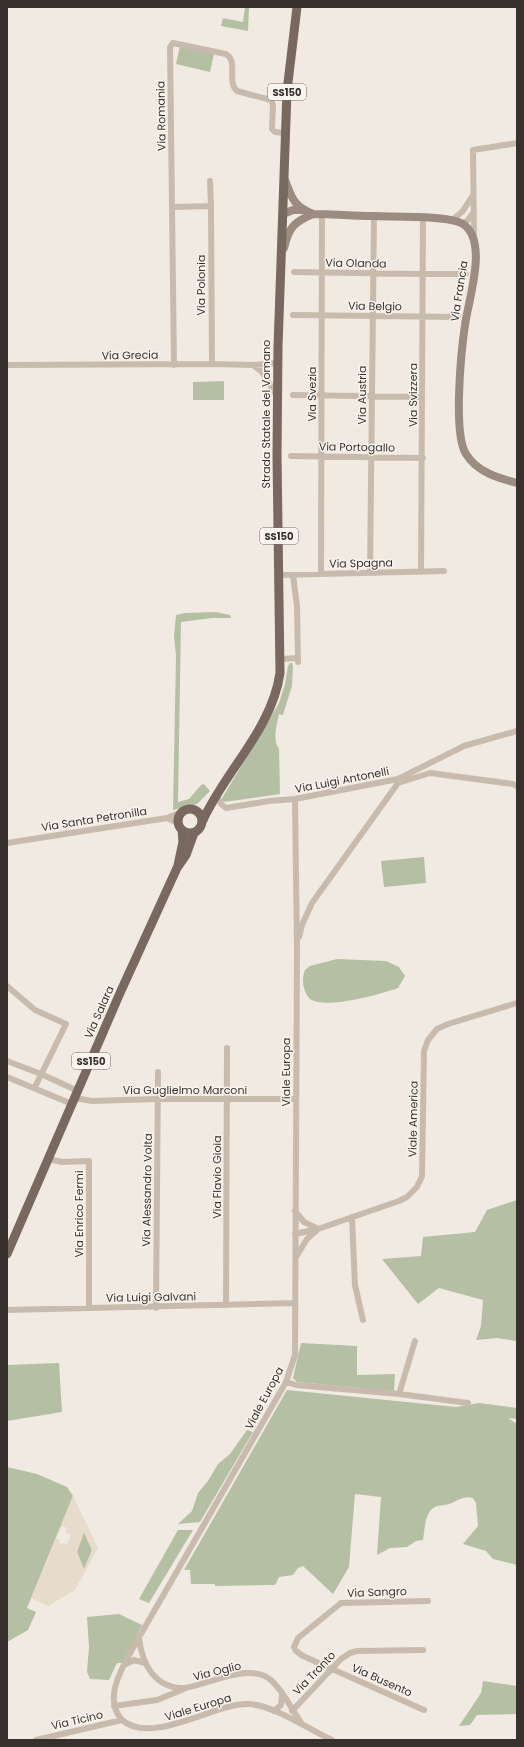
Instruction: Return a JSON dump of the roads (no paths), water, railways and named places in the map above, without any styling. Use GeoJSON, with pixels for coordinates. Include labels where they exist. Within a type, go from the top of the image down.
{"type":"FeatureCollection","features":[{"type":"Feature","properties":{"kind":"main road","name":"Strada Statale del Vomano"},"geometry":{"type":"LineString","coordinates":[[202,820],[270,710],[279,684],[281,658],[277,396],[285,133],[289,71],[297,7]]}},
{"type":"Feature","properties":{"kind":"main road"},"geometry":{"type":"LineString","coordinates":[[284,177],[293,201],[303,214]]}},
{"type":"Feature","properties":{"kind":"main road"},"geometry":{"type":"LineString","coordinates":[[282,214],[291,217],[303,214],[322,214],[423,217],[452,220],[461,223],[469,230],[475,241]]}},
{"type":"Feature","properties":{"kind":"main road"},"geometry":{"type":"LineString","coordinates":[[281,262],[288,232],[303,214]]}},
{"type":"Feature","properties":{"kind":"main road","name":"Via Francia"},"geometry":{"type":"LineString","coordinates":[[475,241],[475,261],[465,324],[459,396],[460,439],[465,454],[473,464],[484,472],[502,480],[517,483]]}},
{"type":"Feature","properties":{"kind":"main road"},"geometry":{"type":"LineString","coordinates":[[196,810],[202,820],[200,828],[194,833],[190,834],[180,827],[178,819],[182,812],[189,809],[196,810],[214,799]]}},
{"type":"Feature","properties":{"kind":"main road","name":"Via Salara"},"geometry":{"type":"LineString","coordinates":[[177,868],[183,842],[180,827]]}},
{"type":"Feature","properties":{"kind":"main road","name":"Via Salara"},"geometry":{"type":"LineString","coordinates":[[7,1254],[11,1237],[48,1159],[177,868],[186,855],[194,833]]}},
{"type":"Feature","properties":{"kind":"street","name":"Via Romania"},"geometry":{"type":"LineString","coordinates":[[174,365],[170,47],[173,43],[226,54],[230,57],[232,61],[233,88],[237,91],[271,100],[273,105],[272,129],[276,132],[285,133]]}},
{"type":"Feature","properties":{"kind":"street"},"geometry":{"type":"LineString","coordinates":[[475,241],[473,150],[517,143]]}},
{"type":"Feature","properties":{"kind":"street","name":"Via Polonia"},"geometry":{"type":"LineString","coordinates":[[210,181],[212,364]]}},
{"type":"Feature","properties":{"kind":"street"},"geometry":{"type":"LineString","coordinates":[[452,220],[462,212],[473,196]]}},
{"type":"Feature","properties":{"kind":"street"},"geometry":{"type":"LineString","coordinates":[[173,207],[211,206]]}},
{"type":"Feature","properties":{"kind":"street"},"geometry":{"type":"LineString","coordinates":[[461,223],[466,222],[474,212]]}},
{"type":"Feature","properties":{"kind":"street","name":"Via Svezia"},"geometry":{"type":"LineString","coordinates":[[321,574],[322,214]]}},
{"type":"Feature","properties":{"kind":"street","name":"Via Austria"},"geometry":{"type":"LineString","coordinates":[[370,573],[374,216]]}},
{"type":"Feature","properties":{"kind":"street","name":"Via Svizzera"},"geometry":{"type":"LineString","coordinates":[[421,572],[424,316],[421,274],[423,217]]}},
{"type":"Feature","properties":{"kind":"street","name":"Via Olanda"},"geometry":{"type":"LineString","coordinates":[[294,272],[466,274]]}},
{"type":"Feature","properties":{"kind":"street","name":"Via Belgio"},"geometry":{"type":"LineString","coordinates":[[293,315],[458,317]]}},
{"type":"Feature","properties":{"kind":"street","name":"Via Grecia"},"geometry":{"type":"LineString","coordinates":[[7,365],[212,364],[253,366],[278,364]]}},
{"type":"Feature","properties":{"kind":"street"},"geometry":{"type":"LineString","coordinates":[[253,366],[262,372],[278,375]]}},
{"type":"Feature","properties":{"kind":"street"},"geometry":{"type":"LineString","coordinates":[[262,372],[277,396]]}},
{"type":"Feature","properties":{"kind":"street"},"geometry":{"type":"LineString","coordinates":[[292,395],[422,396]]}},
{"type":"Feature","properties":{"kind":"street","name":"Via Portogallo"},"geometry":{"type":"LineString","coordinates":[[291,456],[422,458]]}},
{"type":"Feature","properties":{"kind":"street","name":"Via Spagna"},"geometry":{"type":"LineString","coordinates":[[280,576],[444,571]]}},
{"type":"Feature","properties":{"kind":"street"},"geometry":{"type":"LineString","coordinates":[[281,658],[298,660],[293,575]]}},
{"type":"Feature","properties":{"kind":"street","name":"Via Luigi Antonelli"},"geometry":{"type":"LineString","coordinates":[[214,799],[226,808],[269,801],[294,799],[398,781],[464,746],[517,731]]}},
{"type":"Feature","properties":{"kind":"street"},"geometry":{"type":"LineString","coordinates":[[297,949],[302,925],[312,903],[398,781],[430,773],[512,784],[517,786]]}},
{"type":"Feature","properties":{"kind":"street","name":"Viale Europa"},"geometry":{"type":"LineString","coordinates":[[114,1706],[115,1689],[124,1665],[286,1382],[295,1355],[297,949],[294,799]]}},
{"type":"Feature","properties":{"kind":"street","name":"Via Santa Petronilla"},"geometry":{"type":"LineString","coordinates":[[7,843],[167,818],[182,812]]}},
{"type":"Feature","properties":{"kind":"street"},"geometry":{"type":"LineString","coordinates":[[167,818],[180,827]]}},
{"type":"Feature","properties":{"kind":"street"},"geometry":{"type":"LineString","coordinates":[[9,990],[34,1010],[66,1024],[35,1087]]}},
{"type":"Feature","properties":{"kind":"street","name":"Viale America"},"geometry":{"type":"LineString","coordinates":[[295,1234],[318,1229],[408,1197],[417,1187],[422,1176],[424,1051],[428,1040],[437,1030],[448,1024],[517,1003]]}},
{"type":"Feature","properties":{"kind":"street","name":"Via Flavio Gioia"},"geometry":{"type":"LineString","coordinates":[[226,1306],[227,1048]]}},
{"type":"Feature","properties":{"kind":"street"},"geometry":{"type":"LineString","coordinates":[[7,1061],[41,1074],[75,1098]]}},
{"type":"Feature","properties":{"kind":"street","name":"Via Alessandro Volta"},"geometry":{"type":"LineString","coordinates":[[156,1308],[158,1072]]}},
{"type":"Feature","properties":{"kind":"street"},"geometry":{"type":"LineString","coordinates":[[7,1077],[35,1087],[75,1098]]}},
{"type":"Feature","properties":{"kind":"street","name":"Via Guglielmo Marconi"},"geometry":{"type":"LineString","coordinates":[[75,1098],[92,1101],[158,1099],[296,1099]]}},
{"type":"Feature","properties":{"kind":"street","name":"Via Enrico Fermi"},"geometry":{"type":"LineString","coordinates":[[48,1159],[62,1162],[89,1161],[89,1308]]}},
{"type":"Feature","properties":{"kind":"street"},"geometry":{"type":"LineString","coordinates":[[295,1211],[304,1222],[318,1229],[307,1238],[295,1260]]}},
{"type":"Feature","properties":{"kind":"street"},"geometry":{"type":"LineString","coordinates":[[352,1217],[355,1285],[363,1320]]}},
{"type":"Feature","properties":{"kind":"street","name":"Via Luigi Galvani"},"geometry":{"type":"LineString","coordinates":[[7,1310],[156,1308],[295,1303]]}},
{"type":"Feature","properties":{"kind":"street"},"geometry":{"type":"LineString","coordinates":[[399,1394],[415,1341]]}},
{"type":"Feature","properties":{"kind":"street"},"geometry":{"type":"LineString","coordinates":[[286,1382],[296,1385],[399,1394],[468,1403]]}},
{"type":"Feature","properties":{"kind":"street","name":"Via Sangro"},"geometry":{"type":"LineString","coordinates":[[331,1669],[300,1655],[294,1647],[298,1638],[336,1606],[341,1603],[350,1602],[428,1601]]}},
{"type":"Feature","properties":{"kind":"street","name":"Via Oglio"},"geometry":{"type":"LineString","coordinates":[[139,1638],[141,1654],[151,1672],[160,1680],[173,1687],[185,1688],[244,1673],[261,1673],[272,1681],[302,1724]]}},
{"type":"Feature","properties":{"kind":"street","name":"Via Tronto"},"geometry":{"type":"LineString","coordinates":[[292,1711],[331,1669],[345,1656],[355,1651],[423,1650]]}},
{"type":"Feature","properties":{"kind":"street"},"geometry":{"type":"LineString","coordinates":[[124,1665],[134,1660],[145,1663]]}},
{"type":"Feature","properties":{"kind":"street","name":"Via Busento"},"geometry":{"type":"LineString","coordinates":[[331,1669],[424,1710]]}},
{"type":"Feature","properties":{"kind":"street"},"geometry":{"type":"LineString","coordinates":[[122,1720],[114,1706],[157,1700],[185,1688]]}},
{"type":"Feature","properties":{"kind":"street"},"geometry":{"type":"LineString","coordinates":[[274,1711],[282,1705],[282,1694]]}},
{"type":"Feature","properties":{"kind":"street","name":"Viale Europa"},"geometry":{"type":"LineString","coordinates":[[122,1720],[134,1727],[154,1729],[179,1725],[242,1704],[258,1705],[302,1724],[332,1740]]}},
{"type":"Feature","properties":{"kind":"street","name":"Via Ticino"},"geometry":{"type":"LineString","coordinates":[[36,1740],[122,1720]]}}]}
